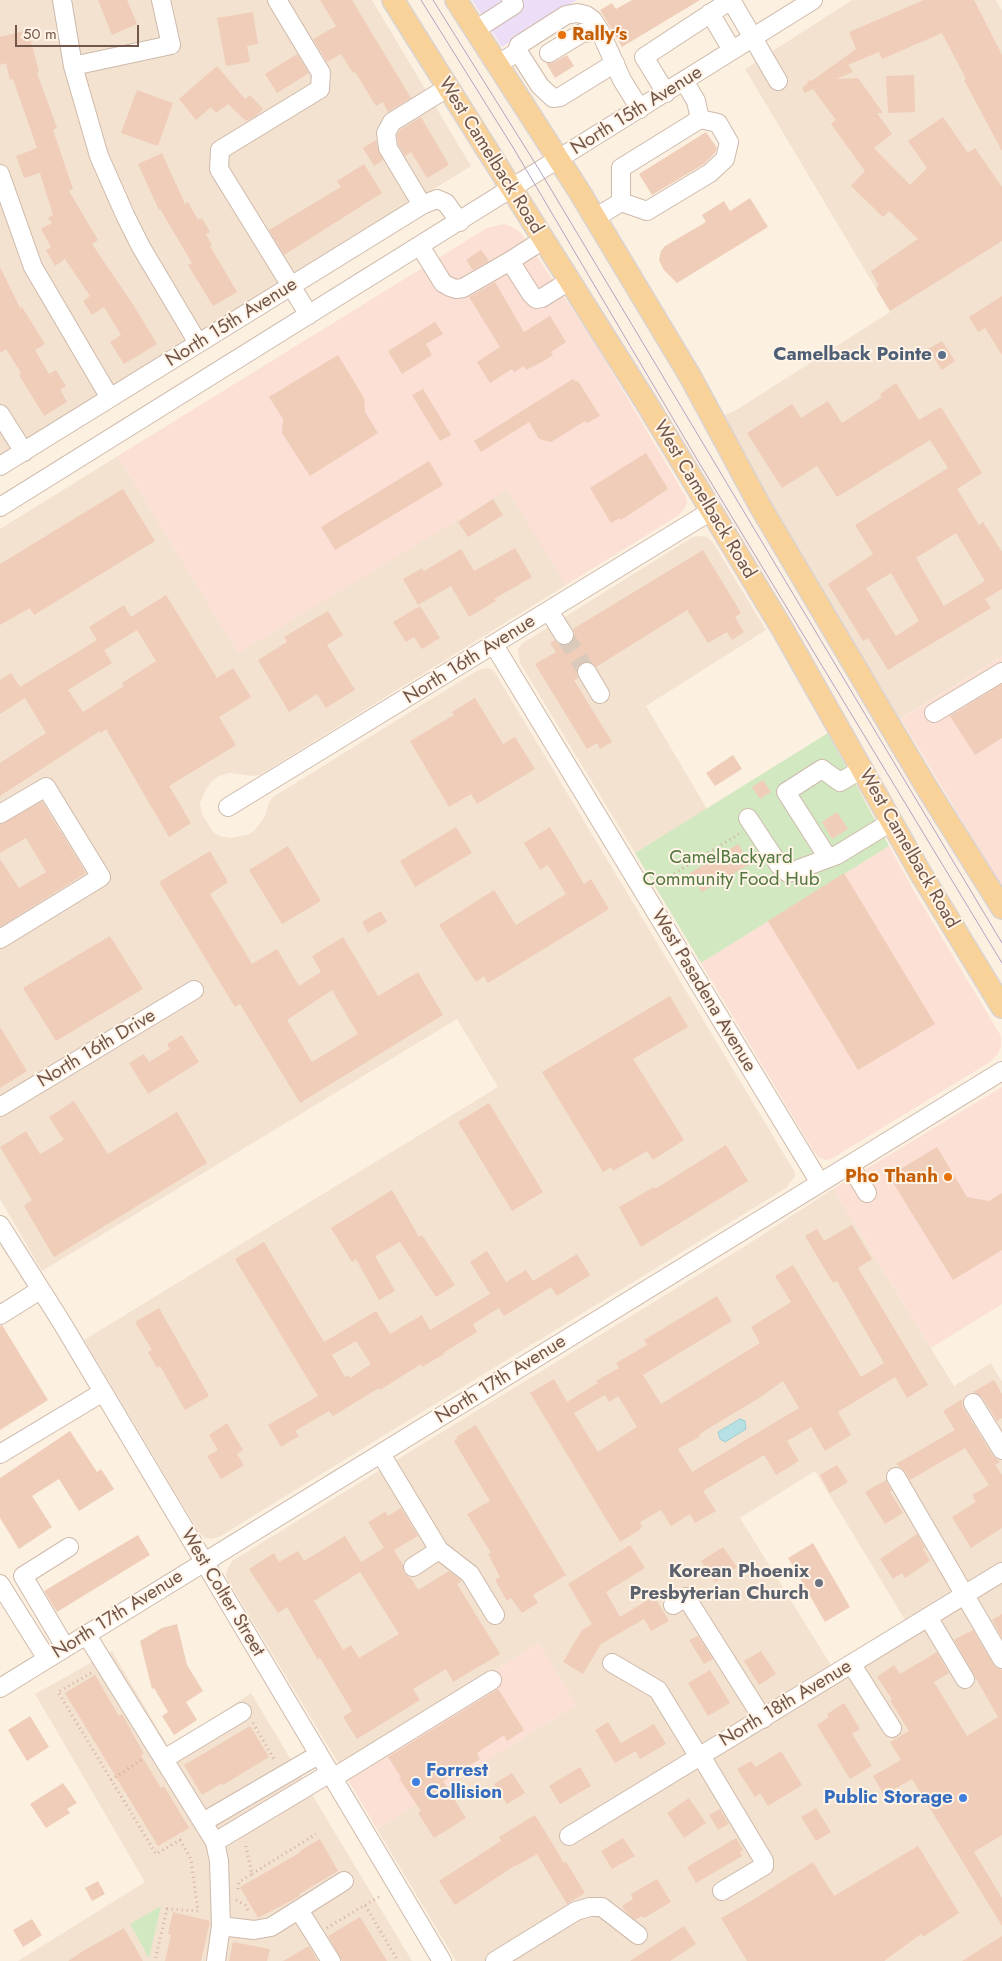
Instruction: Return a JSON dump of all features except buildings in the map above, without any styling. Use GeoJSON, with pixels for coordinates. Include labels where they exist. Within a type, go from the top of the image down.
{"type":"FeatureCollection","features":[{"type":"Feature","properties":{"kind":"main road","name":"West Camelback Road"},"geometry":{"type":"LineString","coordinates":[[393,0],[569,281],[783,630],[891,822],[1002,1007]]}},
{"type":"Feature","properties":{"kind":"main road"},"geometry":{"type":"LineString","coordinates":[[456,0],[595,218],[690,376],[760,506],[927,788],[1002,908]]}},
{"type":"Feature","properties":{"kind":"street"},"geometry":{"type":"LineString","coordinates":[[62,0],[73,66],[91,129],[110,183],[141,247],[198,343]]}},
{"type":"Feature","properties":{"kind":"street"},"geometry":{"type":"LineString","coordinates":[[73,66],[171,46],[160,0]]}},
{"type":"Feature","properties":{"kind":"street"},"geometry":{"type":"LineString","coordinates":[[277,0],[321,73],[320,89],[220,150],[219,169],[309,315]]}},
{"type":"Feature","properties":{"kind":"street"},"geometry":{"type":"LineString","coordinates":[[666,92],[644,57],[731,0],[776,77]]}},
{"type":"Feature","properties":{"kind":"street","name":"North 15th Avenue"},"geometry":{"type":"LineString","coordinates":[[0,507],[814,0]]}},
{"type":"Feature","properties":{"kind":"street"},"geometry":{"type":"LineString","coordinates":[[476,30],[516,2]]}},
{"type":"Feature","properties":{"kind":"street"},"geometry":{"type":"LineString","coordinates":[[498,64],[516,52],[519,45],[566,15],[577,13],[586,15],[593,20],[600,31],[622,80],[640,108]]}},
{"type":"Feature","properties":{"kind":"street"},"geometry":{"type":"LineString","coordinates":[[710,14],[732,50]]}},
{"type":"Feature","properties":{"kind":"street"},"geometry":{"type":"LineString","coordinates":[[539,59],[582,33],[600,31]]}},
{"type":"Feature","properties":{"kind":"street"},"geometry":{"type":"LineString","coordinates":[[517,50],[539,59]]}},
{"type":"Feature","properties":{"kind":"street"},"geometry":{"type":"LineString","coordinates":[[539,59],[546,94],[553,98],[560,97],[615,63]]}},
{"type":"Feature","properties":{"kind":"street"},"geometry":{"type":"LineString","coordinates":[[684,81],[696,101],[700,119]]}},
{"type":"Feature","properties":{"kind":"street"},"geometry":{"type":"LineString","coordinates":[[422,205],[388,148],[386,133],[392,122],[447,88]]}},
{"type":"Feature","properties":{"kind":"street"},"geometry":{"type":"LineString","coordinates":[[526,107],[546,94]]}},
{"type":"Feature","properties":{"kind":"street"},"geometry":{"type":"LineString","coordinates":[[700,119],[718,123],[729,142],[725,159],[710,173],[647,211],[621,202],[621,168],[700,119]]}},
{"type":"Feature","properties":{"kind":"street"},"geometry":{"type":"LineString","coordinates":[[0,174],[33,267],[110,398]]}},
{"type":"Feature","properties":{"kind":"street","name":"North 15th Avenue"},"geometry":{"type":"LineString","coordinates":[[0,466],[422,205],[437,199],[446,203],[460,222]]}},
{"type":"Feature","properties":{"kind":"street"},"geometry":{"type":"LineString","coordinates":[[595,218],[621,202]]}},
{"type":"Feature","properties":{"kind":"street"},"geometry":{"type":"LineString","coordinates":[[420,246],[443,283],[456,289],[463,288],[543,240]]}},
{"type":"Feature","properties":{"kind":"street"},"geometry":{"type":"LineString","coordinates":[[510,261],[536,299],[542,298],[569,281]]}},
{"type":"Feature","properties":{"kind":"street"},"geometry":{"type":"LineString","coordinates":[[0,414],[24,452]]}},
{"type":"Feature","properties":{"kind":"street","name":"North 16th Avenue"},"geometry":{"type":"LineString","coordinates":[[228,807],[711,511]]}},
{"type":"Feature","properties":{"kind":"street"},"geometry":{"type":"LineString","coordinates":[[549,611],[564,634]]}},
{"type":"Feature","properties":{"kind":"street","name":"West Pasadena Avenue"},"geometry":{"type":"LineString","coordinates":[[494,645],[820,1183]]}},
{"type":"Feature","properties":{"kind":"street"},"geometry":{"type":"LineString","coordinates":[[587,672],[600,694]]}},
{"type":"Feature","properties":{"kind":"street"},"geometry":{"type":"LineString","coordinates":[[934,713],[1002,672]]}},
{"type":"Feature","properties":{"kind":"street"},"geometry":{"type":"LineString","coordinates":[[828,858],[786,792],[822,769],[840,782],[862,769]]}},
{"type":"Feature","properties":{"kind":"street"},"geometry":{"type":"LineString","coordinates":[[0,814],[46,787],[101,877],[0,939]]}},
{"type":"Feature","properties":{"kind":"street"},"geometry":{"type":"LineString","coordinates":[[751,821],[779,865],[788,873],[837,855],[891,822]]}},
{"type":"Feature","properties":{"kind":"street","name":"North 16th Drive"},"geometry":{"type":"LineString","coordinates":[[0,1107],[194,990]]}},
{"type":"Feature","properties":{"kind":"street","name":"North 17th Avenue"},"geometry":{"type":"LineString","coordinates":[[0,1688],[1002,1071]]}},
{"type":"Feature","properties":{"kind":"street"},"geometry":{"type":"LineString","coordinates":[[850,1165],[867,1192]]}},
{"type":"Feature","properties":{"kind":"street","name":"West Colter Street"},"geometry":{"type":"LineString","coordinates":[[0,1225],[103,1392],[442,1961]]}},
{"type":"Feature","properties":{"kind":"street"},"geometry":{"type":"LineString","coordinates":[[0,1315],[40,1290]]}},
{"type":"Feature","properties":{"kind":"street"},"geometry":{"type":"LineString","coordinates":[[0,1454],[103,1392]]}},
{"type":"Feature","properties":{"kind":"street"},"geometry":{"type":"LineString","coordinates":[[973,1403],[1002,1450]]}},
{"type":"Feature","properties":{"kind":"street"},"geometry":{"type":"LineString","coordinates":[[380,1454],[439,1550],[470,1574],[495,1615]]}},
{"type":"Feature","properties":{"kind":"street"},"geometry":{"type":"LineString","coordinates":[[896,1476],[1002,1658]]}},
{"type":"Feature","properties":{"kind":"street"},"geometry":{"type":"LineString","coordinates":[[65,1648],[23,1576],[69,1547]]}},
{"type":"Feature","properties":{"kind":"street"},"geometry":{"type":"LineString","coordinates":[[413,1567],[439,1550]]}},
{"type":"Feature","properties":{"kind":"street","name":"North 18th Avenue"},"geometry":{"type":"LineString","coordinates":[[569,1836],[1002,1572]]}},
{"type":"Feature","properties":{"kind":"street"},"geometry":{"type":"LineString","coordinates":[[0,1584],[47,1659]]}},
{"type":"Feature","properties":{"kind":"street"},"geometry":{"type":"LineString","coordinates":[[673,1605],[686,1597],[763,1719]]}},
{"type":"Feature","properties":{"kind":"street"},"geometry":{"type":"LineString","coordinates":[[928,1618],[965,1678]]}},
{"type":"Feature","properties":{"kind":"street"},"geometry":{"type":"LineString","coordinates":[[86,1634],[215,1842],[219,1861],[221,1926],[216,1961]]}},
{"type":"Feature","properties":{"kind":"street"},"geometry":{"type":"LineString","coordinates":[[612,1663],[658,1690],[764,1861],[764,1866],[722,1891]]}},
{"type":"Feature","properties":{"kind":"street"},"geometry":{"type":"LineString","coordinates":[[852,1665],[892,1728]]}},
{"type":"Feature","properties":{"kind":"street"},"geometry":{"type":"LineString","coordinates":[[215,1842],[331,1776],[492,1680]]}},
{"type":"Feature","properties":{"kind":"street"},"geometry":{"type":"LineString","coordinates":[[161,1754],[247,1716]]}},
{"type":"Feature","properties":{"kind":"street"},"geometry":{"type":"LineString","coordinates":[[203,1822],[318,1755]]}},
{"type":"Feature","properties":{"kind":"street"},"geometry":{"type":"LineString","coordinates":[[221,1926],[236,1929],[270,1927],[344,1881]]}},
{"type":"Feature","properties":{"kind":"street"},"geometry":{"type":"LineString","coordinates":[[495,1961],[576,1911],[590,1907],[602,1907],[638,1935]]}},
{"type":"Feature","properties":{"kind":"street"},"geometry":{"type":"LineString","coordinates":[[299,1910],[331,1961]]}},
{"type":"Feature","properties":{"kind":"path"},"geometry":{"type":"LineString","coordinates":[[644,893],[751,821]]}},
{"type":"Feature","properties":{"kind":"path"},"geometry":{"type":"LineString","coordinates":[[103,1661],[58,1692],[156,1854],[180,1840],[192,1859],[198,1911],[167,1909],[155,1961]]}},
{"type":"Feature","properties":{"kind":"path"},"geometry":{"type":"LineString","coordinates":[[247,1716],[277,1764]]}},
{"type":"Feature","properties":{"kind":"path"},"geometry":{"type":"LineString","coordinates":[[111,1780],[161,1754]]}},
{"type":"Feature","properties":{"kind":"path"},"geometry":{"type":"LineString","coordinates":[[258,1929],[245,1905],[236,1901],[239,1882],[316,1834]]}},
{"type":"Feature","properties":{"kind":"path"},"geometry":{"type":"LineString","coordinates":[[250,1836],[245,1842],[252,1874]]}},
{"type":"Feature","properties":{"kind":"path"},"geometry":{"type":"LineString","coordinates":[[315,1936],[382,1895]]}},
{"type":"Feature","properties":{"kind":"path"},"geometry":{"type":"LineString","coordinates":[[365,1905],[398,1961]]}},
{"type":"Feature","properties":{"kind":"shaded area"},"geometry":{"type":"Polygon","coordinates":[[[0,0],[372,0],[471,166],[0,457],[0,0]]]}},
{"type":"Feature","properties":{"kind":"shaded area"},"geometry":{"type":"Polygon","coordinates":[[[472,0],[577,0],[502,47],[472,0]]]}},
{"type":"Feature","properties":{"kind":"shaded area"},"geometry":{"type":"Polygon","coordinates":[[[852,0],[996,0],[1002,11],[1002,656],[900,719],[770,504],[723,416],[738,409],[890,312],[745,69],[852,0]]]}},
{"type":"Feature","properties":{"kind":"shaded area"},"geometry":{"type":"Polygon","coordinates":[[[504,224],[521,233],[591,337],[686,497],[687,503],[684,509],[679,515],[566,585],[507,490],[238,653],[118,456],[487,228],[504,224]]]}},
{"type":"Feature","properties":{"kind":"shaded area"},"geometry":{"type":"Polygon","coordinates":[[[118,456],[238,653],[507,489],[566,585],[260,775],[229,773],[219,776],[211,782],[205,791],[200,803],[202,814],[213,832],[220,836],[230,838],[247,835],[259,825],[273,797],[478,670],[488,668],[494,671],[794,1171],[795,1176],[786,1188],[219,1537],[212,1539],[205,1538],[200,1534],[84,1340],[498,1087],[457,1019],[42,1271],[0,1199],[0,529],[118,456]]]}},
{"type":"Feature","properties":{"kind":"shaded area"},"geometry":{"type":"Polygon","coordinates":[[[693,537],[707,537],[712,541],[766,630],[646,706],[707,809],[635,853],[520,663],[518,649],[523,643],[693,537]]]}},
{"type":"Feature","properties":{"kind":"shaded area"},"geometry":{"type":"Polygon","coordinates":[[[1002,656],[1002,887],[901,719],[1002,656]]]}},
{"type":"Feature","properties":{"kind":"shaded area"},"geometry":{"type":"Polygon","coordinates":[[[889,846],[1001,1036],[1001,1046],[998,1054],[990,1062],[831,1159],[825,1160],[818,1157],[813,1150],[701,963],[889,846]]]}},
{"type":"Feature","properties":{"kind":"shaded area"},"geometry":{"type":"Polygon","coordinates":[[[1002,1087],[1002,1304],[931,1348],[833,1189],[1002,1087]]]}},
{"type":"Feature","properties":{"kind":"shaded area"},"geometry":{"type":"Polygon","coordinates":[[[833,1189],[954,1386],[991,1363],[1002,1382],[1002,1562],[905,1620],[815,1471],[740,1518],[832,1667],[576,1842],[1002,1580],[1002,1961],[456,1961],[377,1829],[576,1705],[539,1643],[340,1766],[227,1579],[226,1573],[229,1566],[232,1561],[745,1246],[833,1189]]]}},
{"type":"Feature","properties":{"kind":"shaded area"},"geometry":{"type":"Polygon","coordinates":[[[539,1643],[576,1705],[377,1829],[340,1766],[539,1643]]]}},
{"type":"Feature","properties":{"kind":"shaded area"},"geometry":{"type":"Polygon","coordinates":[[[112,1651],[169,1748],[251,1693],[412,1961],[18,1961],[145,1882],[35,1694],[112,1651]]]}},
{"type":"Feature","properties":{"kind":"green space","name":"CamelBackyard Community Food Hub"},"geometry":{"type":"Polygon","coordinates":[[[828,733],[889,846],[701,963],[635,853],[828,733]]]}},
{"type":"Feature","properties":{"kind":"green space"},"geometry":{"type":"Polygon","coordinates":[[[161,1906],[149,1958],[130,1924],[161,1906]]]}},
{"type":"Feature","properties":{"kind":"water"},"geometry":{"type":"Polygon","coordinates":[[[740,1419],[745,1421],[746,1429],[725,1442],[720,1439],[718,1432],[740,1419]]]}},
{"type":"Feature","properties":{"kind":"tunnel"},"geometry":{"type":"LineString","coordinates":[[564,635],[587,672]]}},
{"type":"Feature","properties":{"kind":"tram line"},"geometry":{"type":"LineString","coordinates":[[421,0],[514,149],[698,461],[1002,963]]}},
{"type":"Feature","properties":{"kind":"tram line"},"geometry":{"type":"LineString","coordinates":[[433,0],[540,171],[1002,943]]}},
{"type":"Feature","properties":{"kind":"place","name":"Rally's"},"geometry":{"type":"Point","coordinates":[562,35]}},
{"type":"Feature","properties":{"kind":"place","name":"Camelback Pointe"},"geometry":{"type":"Point","coordinates":[942,355]}},
{"type":"Feature","properties":{"kind":"place","name":"Pho Thanh"},"geometry":{"type":"Point","coordinates":[948,1177]}},
{"type":"Feature","properties":{"kind":"place","name":"Korean Phoenix Presbyterian Church"},"geometry":{"type":"Point","coordinates":[819,1583]}},
{"type":"Feature","properties":{"kind":"place","name":"Forrest Collision"},"geometry":{"type":"Point","coordinates":[416,1782]}},
{"type":"Feature","properties":{"kind":"place","name":"Public Storage"},"geometry":{"type":"Point","coordinates":[963,1798]}}]}
